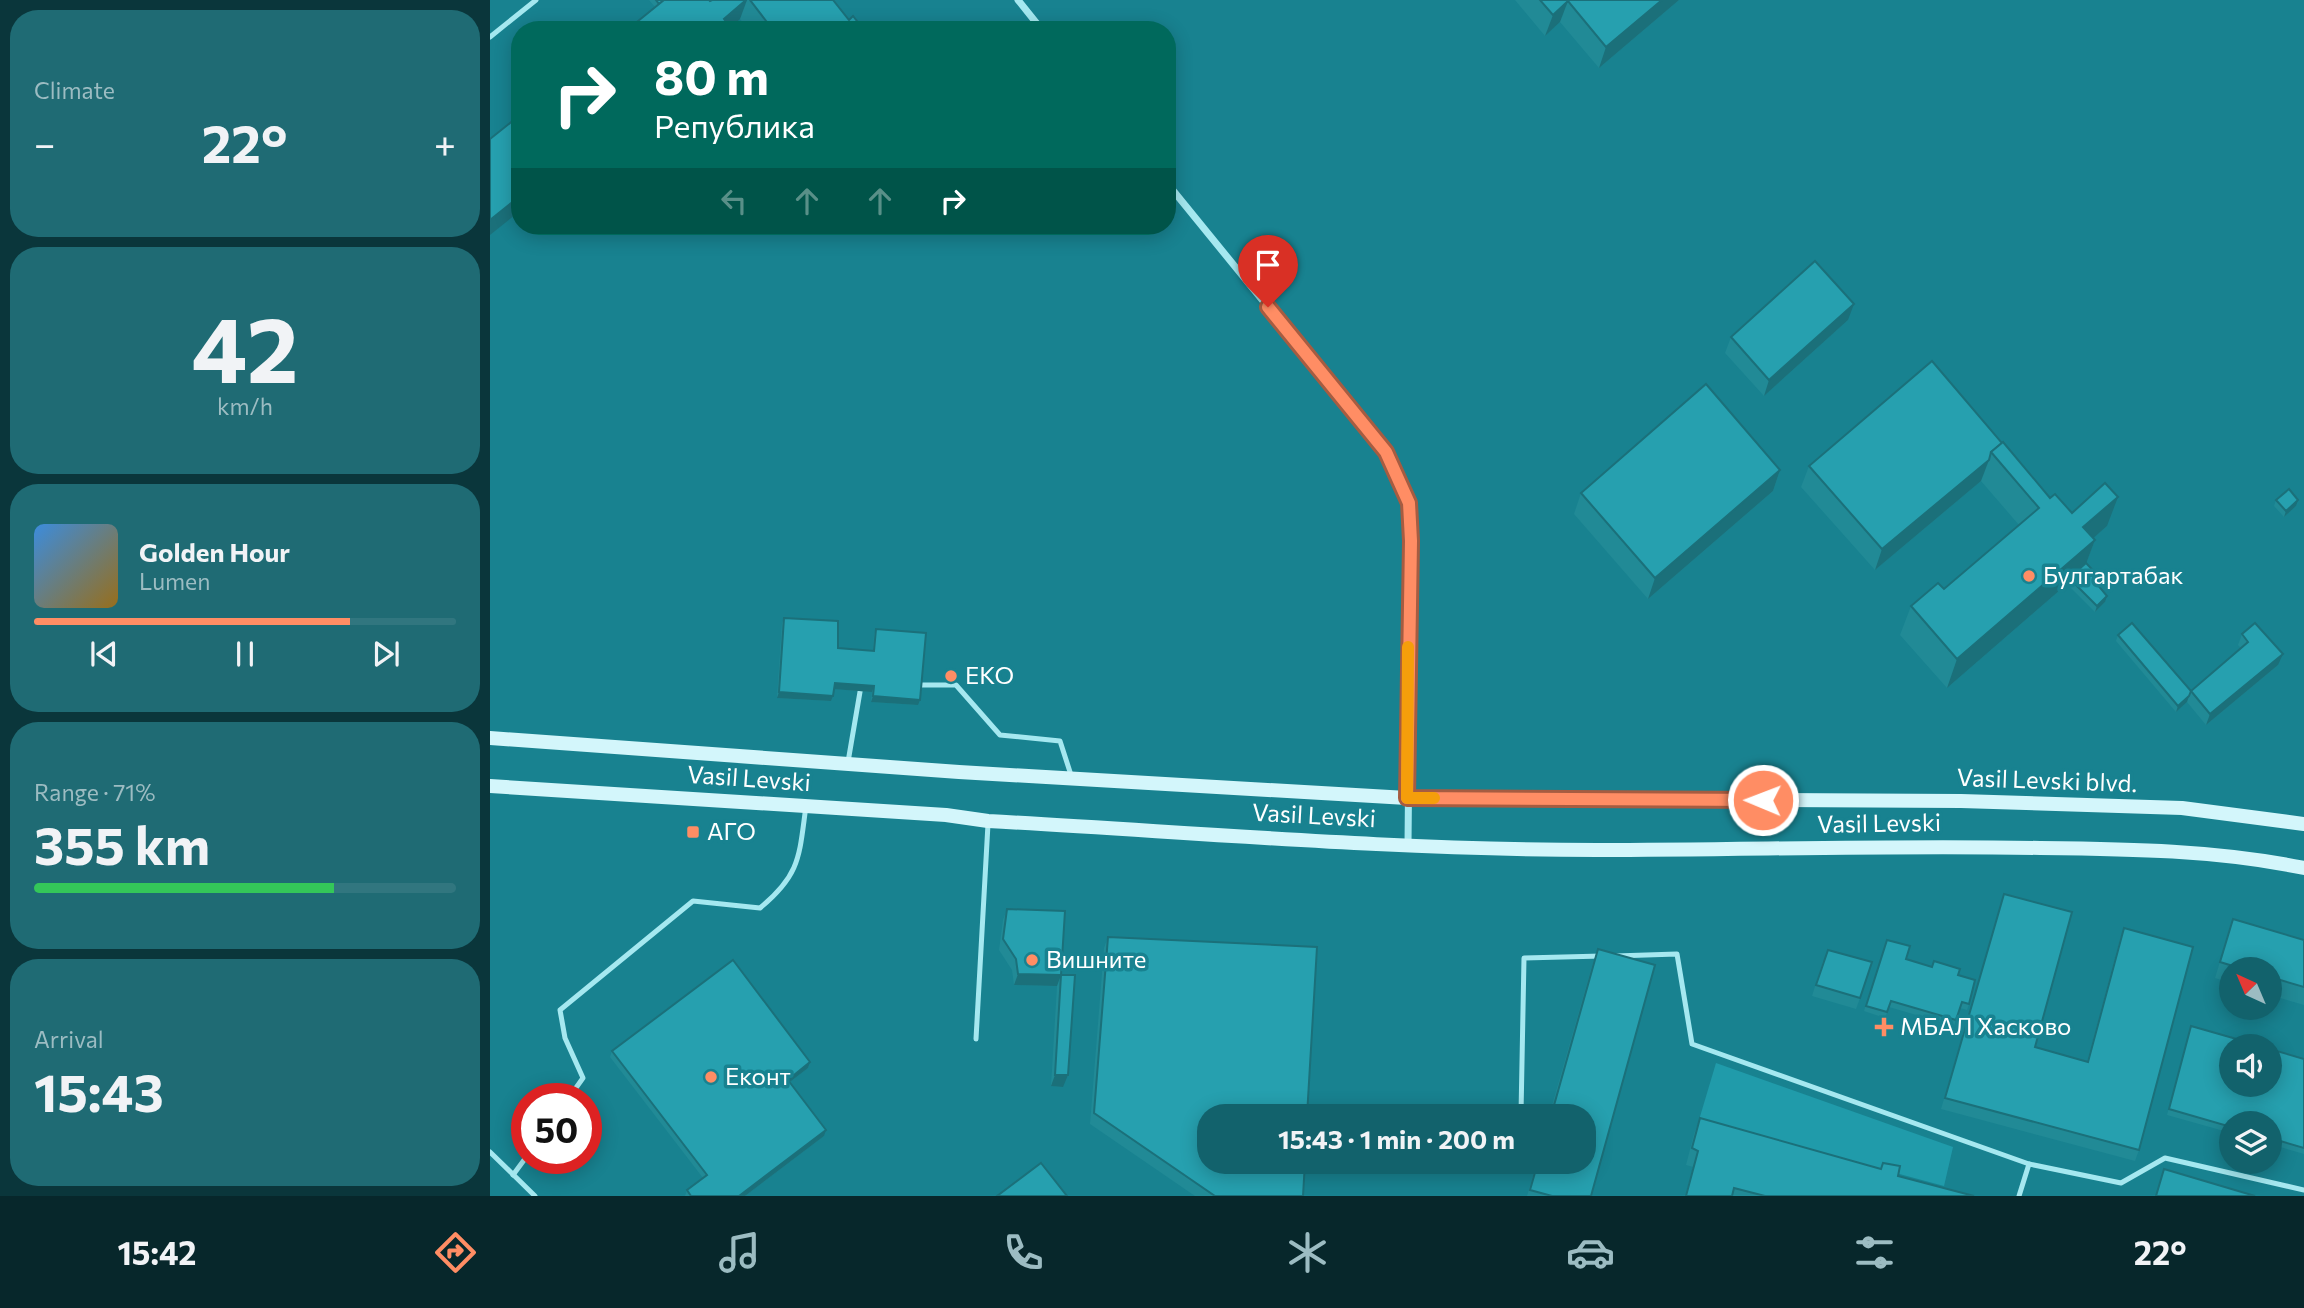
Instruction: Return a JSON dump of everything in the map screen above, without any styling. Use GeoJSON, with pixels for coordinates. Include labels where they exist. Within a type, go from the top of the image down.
{"type":"FeatureCollection","features":[{"type":"Feature","properties":{"kind":"main road","name":"Vasil Levski"},"geometry":{"type":"LineString","coordinates":[[490,738],[848,764],[1407,798],[1788,800]]}},
{"type":"Feature","properties":{"kind":"main road","name":"Vasil Levski"},"geometry":{"type":"LineString","coordinates":[[490,786],[806,806],[988,821],[1408,844],[1594,850],[1948,846],[2133,849],[2203,853],[2304,868]]}},
{"type":"Feature","properties":{"kind":"main road","name":"Vasil Levski blvd."},"geometry":{"type":"LineString","coordinates":[[1788,800],[2182,808],[2304,824]]}},
{"type":"Feature","properties":{"kind":"street"},"geometry":{"type":"LineString","coordinates":[[1018,0],[1035,21]]}},
{"type":"Feature","properties":{"kind":"street"},"geometry":{"type":"LineString","coordinates":[[1176,194],[1386,452],[1409,503],[1411,541],[1408,844]]}},
{"type":"Feature","properties":{"kind":"lane"},"geometry":{"type":"LineString","coordinates":[[490,37],[536,0]]}},
{"type":"Feature","properties":{"kind":"lane"},"geometry":{"type":"LineString","coordinates":[[848,764],[861,685],[875,685]]}},
{"type":"Feature","properties":{"kind":"lane"},"geometry":{"type":"LineString","coordinates":[[902,685],[956,685],[1000,735],[1060,741],[1072,778]]}},
{"type":"Feature","properties":{"kind":"lane"},"geometry":{"type":"LineString","coordinates":[[579,1083],[583,1078],[565,1038],[559,1010],[693,901],[760,908],[780,891],[797,867],[806,806]]}},
{"type":"Feature","properties":{"kind":"lane"},"geometry":{"type":"LineString","coordinates":[[975,1039],[988,821]]}},
{"type":"Feature","properties":{"kind":"lane"},"geometry":{"type":"LineString","coordinates":[[1521,1104],[1524,958],[1677,954],[1692,1044],[2029,1164],[2121,1183],[2165,1158],[2304,1190]]}},
{"type":"Feature","properties":{"kind":"lane"},"geometry":{"type":"LineString","coordinates":[[490,1152],[535,1196]]}},
{"type":"Feature","properties":{"kind":"lane"},"geometry":{"type":"LineString","coordinates":[[2019,1196],[2029,1164]]}},
{"type":"Feature","properties":{"kind":"shaded area"},"geometry":{"type":"Polygon","coordinates":[[[1716,1063],[1953,1147],[1944,1186],[1699,1120],[1716,1063]]]}},
{"type":"Feature","properties":{"kind":"building"},"geometry":{"type":"Polygon","coordinates":[[[664,0],[746,0],[724,19],[725,21],[638,21],[664,0]]]}},
{"type":"Feature","properties":{"kind":"building"},"geometry":{"type":"Polygon","coordinates":[[[750,0],[833,0],[849,20],[853,16],[857,21],[766,21],[750,0]]]}},
{"type":"Feature","properties":{"kind":"building"},"geometry":{"type":"Polygon","coordinates":[[[1540,0],[1662,0],[1606,47],[1568,1],[1553,15],[1540,0]]]}},
{"type":"Feature","properties":{"kind":"building"},"geometry":{"type":"Polygon","coordinates":[[[511,122],[511,203],[490,220],[490,139],[511,122]]]}},
{"type":"Feature","properties":{"kind":"building"},"geometry":{"type":"Polygon","coordinates":[[[1815,261],[1854,304],[1769,380],[1731,337],[1815,261]]]}},
{"type":"Feature","properties":{"kind":"building"},"geometry":{"type":"Polygon","coordinates":[[[1932,361],[2002,443],[1991,452],[1989,460],[1882,549],[1809,466],[1932,361]]]}},
{"type":"Feature","properties":{"kind":"building"},"geometry":{"type":"Polygon","coordinates":[[[1706,384],[1780,470],[1655,578],[1581,493],[1706,384]]]}},
{"type":"Feature","properties":{"kind":"building","name":"Булгартабак"},"geometry":{"type":"Polygon","coordinates":[[[2003,442],[2050,498],[2055,494],[2072,513],[2105,483],[2118,497],[2083,527],[2095,540],[1957,659],[1911,606],[1938,583],[1944,589],[2039,508],[1991,452],[2003,442]]]}},
{"type":"Feature","properties":{"kind":"building"},"geometry":{"type":"Polygon","coordinates":[[[2289,489],[2298,500],[2286,511],[2276,500],[2289,489]]]}},
{"type":"Feature","properties":{"kind":"building"},"geometry":{"type":"Polygon","coordinates":[[[2086,563],[2101,579],[2096,583],[2107,596],[2097,606],[2069,578],[2086,563]]]}},
{"type":"Feature","properties":{"kind":"building"},"geometry":{"type":"Polygon","coordinates":[[[784,618],[838,621],[838,648],[874,651],[876,629],[926,633],[920,700],[873,696],[874,686],[835,683],[833,696],[779,692],[784,618]]]}},
{"type":"Feature","properties":{"kind":"building"},"geometry":{"type":"Polygon","coordinates":[[[2132,623],[2191,691],[2178,706],[2118,635],[2132,623]]]}},
{"type":"Feature","properties":{"kind":"building"},"geometry":{"type":"Polygon","coordinates":[[[2255,623],[2283,654],[2210,714],[2191,691],[2248,642],[2242,634],[2255,623]]]}},
{"type":"Feature","properties":{"kind":"building"},"geometry":{"type":"Polygon","coordinates":[[[2004,894],[2072,912],[2035,1047],[2088,1062],[2124,928],[2193,947],[2139,1150],[1945,1098],[2004,894]]]}},
{"type":"Feature","properties":{"kind":"building","name":"Вишните"},"geometry":{"type":"Polygon","coordinates":[[[1007,909],[1065,911],[1061,975],[1018,974],[1016,959],[1003,939],[1007,909]]]}},
{"type":"Feature","properties":{"kind":"building"},"geometry":{"type":"Polygon","coordinates":[[[2233,919],[2304,940],[2304,987],[2282,981],[2282,957],[2222,957],[2233,919]]]}},
{"type":"Feature","properties":{"kind":"building"},"geometry":{"type":"Polygon","coordinates":[[[1108,937],[1317,947],[1308,1104],[1197,1104],[1197,1174],[1304,1174],[1303,1196],[1215,1196],[1094,1113],[1108,937]]]}},
{"type":"Feature","properties":{"kind":"building"},"geometry":{"type":"Polygon","coordinates":[[[1887,940],[1910,946],[1906,959],[1932,967],[1934,961],[1960,969],[1958,975],[1975,980],[1969,1004],[1962,1002],[1956,1020],[1891,1001],[1887,1012],[1866,1006],[1887,940]]]}},
{"type":"Feature","properties":{"kind":"building"},"geometry":{"type":"Polygon","coordinates":[[[1598,949],[1655,965],[1591,1196],[1552,1196],[1530,1190],[1535,1174],[1596,1174],[1596,1104],[1554,1104],[1598,949]]]}},
{"type":"Feature","properties":{"kind":"building"},"geometry":{"type":"Polygon","coordinates":[[[1828,950],[1872,962],[1860,998],[1816,985],[1828,950]]]}},
{"type":"Feature","properties":{"kind":"building","name":"Еконт"},"geometry":{"type":"Polygon","coordinates":[[[733,960],[810,1062],[788,1080],[826,1130],[739,1196],[691,1196],[687,1190],[707,1175],[612,1051],[733,960]]]}},
{"type":"Feature","properties":{"kind":"building"},"geometry":{"type":"Polygon","coordinates":[[[1061,975],[1075,975],[1068,1075],[1055,1075],[1061,975]]]}},
{"type":"Feature","properties":{"kind":"building"},"geometry":{"type":"Polygon","coordinates":[[[2191,1026],[2219,1034],[2219,1097],[2282,1097],[2282,1053],[2304,1059],[2304,1148],[2282,1142],[2282,1111],[2219,1111],[2219,1124],[2169,1109],[2191,1026]]]}},
{"type":"Feature","properties":{"kind":"building"},"geometry":{"type":"Polygon","coordinates":[[[1700,1118],[1881,1169],[1883,1163],[1900,1166],[1898,1176],[1974,1196],[1765,1196],[1734,1188],[1732,1196],[1686,1196],[1698,1151],[1692,1148],[1700,1118]]]}},
{"type":"Feature","properties":{"kind":"building"},"geometry":{"type":"Polygon","coordinates":[[[1041,1163],[1067,1196],[997,1196],[1041,1163]]]}},
{"type":"Feature","properties":{"kind":"building"},"geometry":{"type":"Polygon","coordinates":[[[2164,1169],[2255,1196],[2156,1196],[2164,1169]]]}},
{"type":"Feature","properties":{"kind":"slow traffic"},"geometry":{"type":"LineString","coordinates":[[1408,647],[1407,798],[1434,798]]}},
{"type":"Feature","properties":{"kind":"place","name":"Булгартабак"},"geometry":{"type":"Point","coordinates":[2029,576]}},
{"type":"Feature","properties":{"kind":"place","name":"EKO"},"geometry":{"type":"Point","coordinates":[951,676]}},
{"type":"Feature","properties":{"kind":"place","name":"АГО"},"geometry":{"type":"Point","coordinates":[693,832]}},
{"type":"Feature","properties":{"kind":"place","name":"Вишните"},"geometry":{"type":"Point","coordinates":[1032,960]}},
{"type":"Feature","properties":{"kind":"place","name":"МБАЛ Хасково"},"geometry":{"type":"Point","coordinates":[1884,1027]}},
{"type":"Feature","properties":{"kind":"place","name":"Еконт"},"geometry":{"type":"Point","coordinates":[711,1077]}},
{"type":"Feature","properties":{"kind":"route"},"geometry":{"type":"LineString","coordinates":[[1268,307],[1386,452],[1409,503],[1411,541],[1407,798],[1763,800]]}}]}
